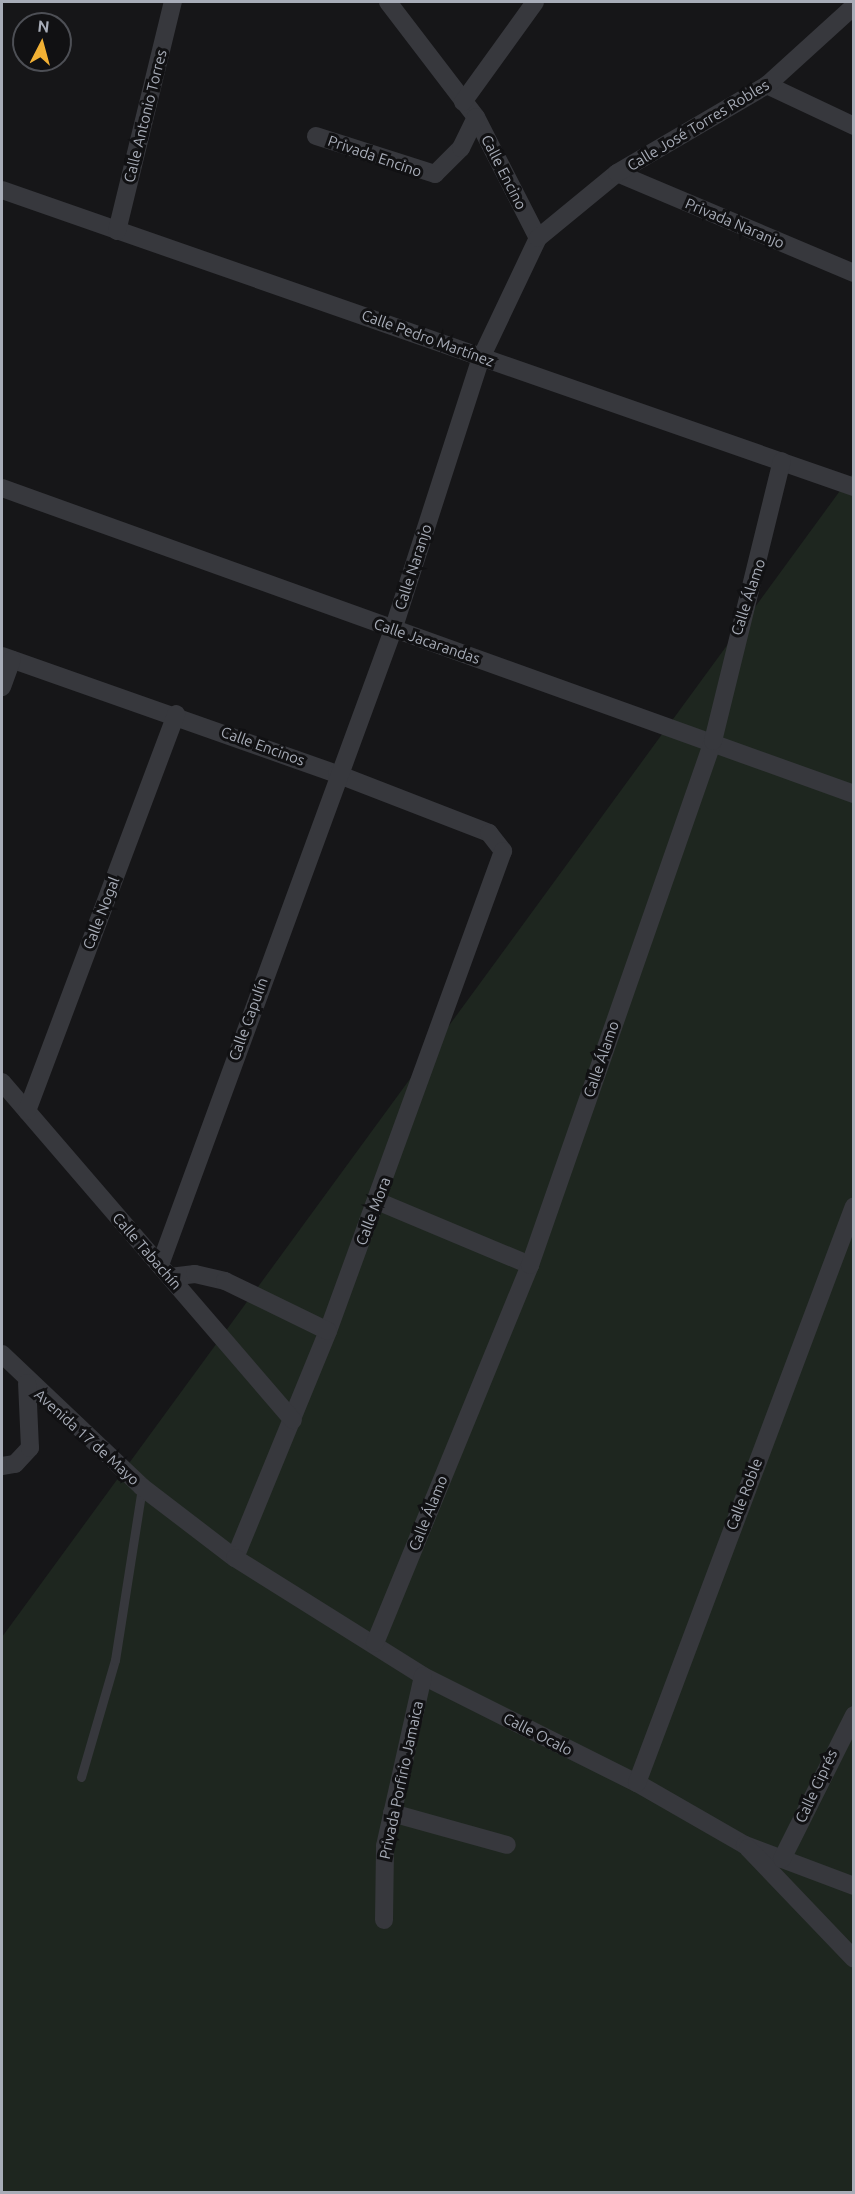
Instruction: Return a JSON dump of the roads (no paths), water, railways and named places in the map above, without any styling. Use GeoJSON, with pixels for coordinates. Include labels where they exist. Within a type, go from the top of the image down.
{"type":"FeatureCollection","features":[{"type":"Feature","properties":{"kind":"street","name":"Calle Antonio Torres"},"geometry":{"type":"LineString","coordinates":[[117,231],[173,2]]}},
{"type":"Feature","properties":{"kind":"street","name":"Calle Encino"},"geometry":{"type":"LineString","coordinates":[[388,2],[476,117],[538,238]]}},
{"type":"Feature","properties":{"kind":"street"},"geometry":{"type":"LineString","coordinates":[[463,102],[535,2]]}},
{"type":"Feature","properties":{"kind":"street","name":"Calle José Torres Robles"},"geometry":{"type":"LineString","coordinates":[[538,238],[617,173],[767,86],[854,6]]}},
{"type":"Feature","properties":{"kind":"street"},"geometry":{"type":"LineString","coordinates":[[767,86],[854,126]]}},
{"type":"Feature","properties":{"kind":"street","name":"Privada Encino"},"geometry":{"type":"LineString","coordinates":[[316,136],[435,174],[461,148],[476,117]]}},
{"type":"Feature","properties":{"kind":"street","name":"Privada Naranjo"},"geometry":{"type":"LineString","coordinates":[[617,173],[854,273]]}},
{"type":"Feature","properties":{"kind":"street","name":"Calle Pedro Martínez"},"geometry":{"type":"LineString","coordinates":[[2,190],[854,487]]}},
{"type":"Feature","properties":{"kind":"street"},"geometry":{"type":"LineString","coordinates":[[481,358],[538,238]]}},
{"type":"Feature","properties":{"kind":"street","name":"Calle Naranjo"},"geometry":{"type":"LineString","coordinates":[[337,774],[393,630],[481,358]]}},
{"type":"Feature","properties":{"kind":"street","name":"Calle Álamo"},"geometry":{"type":"LineString","coordinates":[[375,1643],[530,1265],[713,741],[782,461]]}},
{"type":"Feature","properties":{"kind":"street","name":"Calle Jacarandas"},"geometry":{"type":"LineString","coordinates":[[2,488],[393,630],[713,741],[854,794]]}},
{"type":"Feature","properties":{"kind":"street"},"geometry":{"type":"LineString","coordinates":[[2,687],[7,658]]}},
{"type":"Feature","properties":{"kind":"street","name":"Calle Encinos"},"geometry":{"type":"LineString","coordinates":[[7,658],[176,714],[489,833],[500,843],[504,862]]}},
{"type":"Feature","properties":{"kind":"street","name":"Calle Nogal"},"geometry":{"type":"LineString","coordinates":[[27,1111],[176,714]]}},
{"type":"Feature","properties":{"kind":"street","name":"Calle Capulín"},"geometry":{"type":"LineString","coordinates":[[165,1271],[337,774]]}},
{"type":"Feature","properties":{"kind":"street","name":"Calle Mora"},"geometry":{"type":"LineString","coordinates":[[235,1558],[328,1331],[504,862]]}},
{"type":"Feature","properties":{"kind":"street","name":"Calle Tabachín"},"geometry":{"type":"LineString","coordinates":[[2,1082],[293,1420]]}},
{"type":"Feature","properties":{"kind":"street"},"geometry":{"type":"LineString","coordinates":[[377,1201],[530,1265]]}},
{"type":"Feature","properties":{"kind":"street","name":"Calle Roble"},"geometry":{"type":"LineString","coordinates":[[637,1783],[854,1206]]}},
{"type":"Feature","properties":{"kind":"street"},"geometry":{"type":"LineString","coordinates":[[165,1271],[195,1274],[225,1281],[328,1331]]}},
{"type":"Feature","properties":{"kind":"street","name":"Avenida 17 de Mayo"},"geometry":{"type":"LineString","coordinates":[[4,1360],[142,1487],[235,1558]]}},
{"type":"Feature","properties":{"kind":"street"},"geometry":{"type":"LineString","coordinates":[[2,1466],[15,1464],[30,1448],[27,1383]]}},
{"type":"Feature","properties":{"kind":"street","name":"Calle Ocalo"},"geometry":{"type":"LineString","coordinates":[[235,1558],[375,1643],[423,1676],[637,1783],[745,1845],[854,1886]]}},
{"type":"Feature","properties":{"kind":"street","name":"Privada Porfirio Jamaica"},"geometry":{"type":"LineString","coordinates":[[384,1920],[382,1865],[423,1676]]}},
{"type":"Feature","properties":{"kind":"street","name":"Calle Ciprés"},"geometry":{"type":"LineString","coordinates":[[782,1859],[854,1715]]}},
{"type":"Feature","properties":{"kind":"street"},"geometry":{"type":"LineString","coordinates":[[392,1813],[507,1845]]}},
{"type":"Feature","properties":{"kind":"street"},"geometry":{"type":"LineString","coordinates":[[745,1845],[854,1959]]}},
{"type":"Feature","properties":{"kind":"lane"},"geometry":{"type":"LineString","coordinates":[[81,1777],[115,1660],[142,1487]]}}]}
